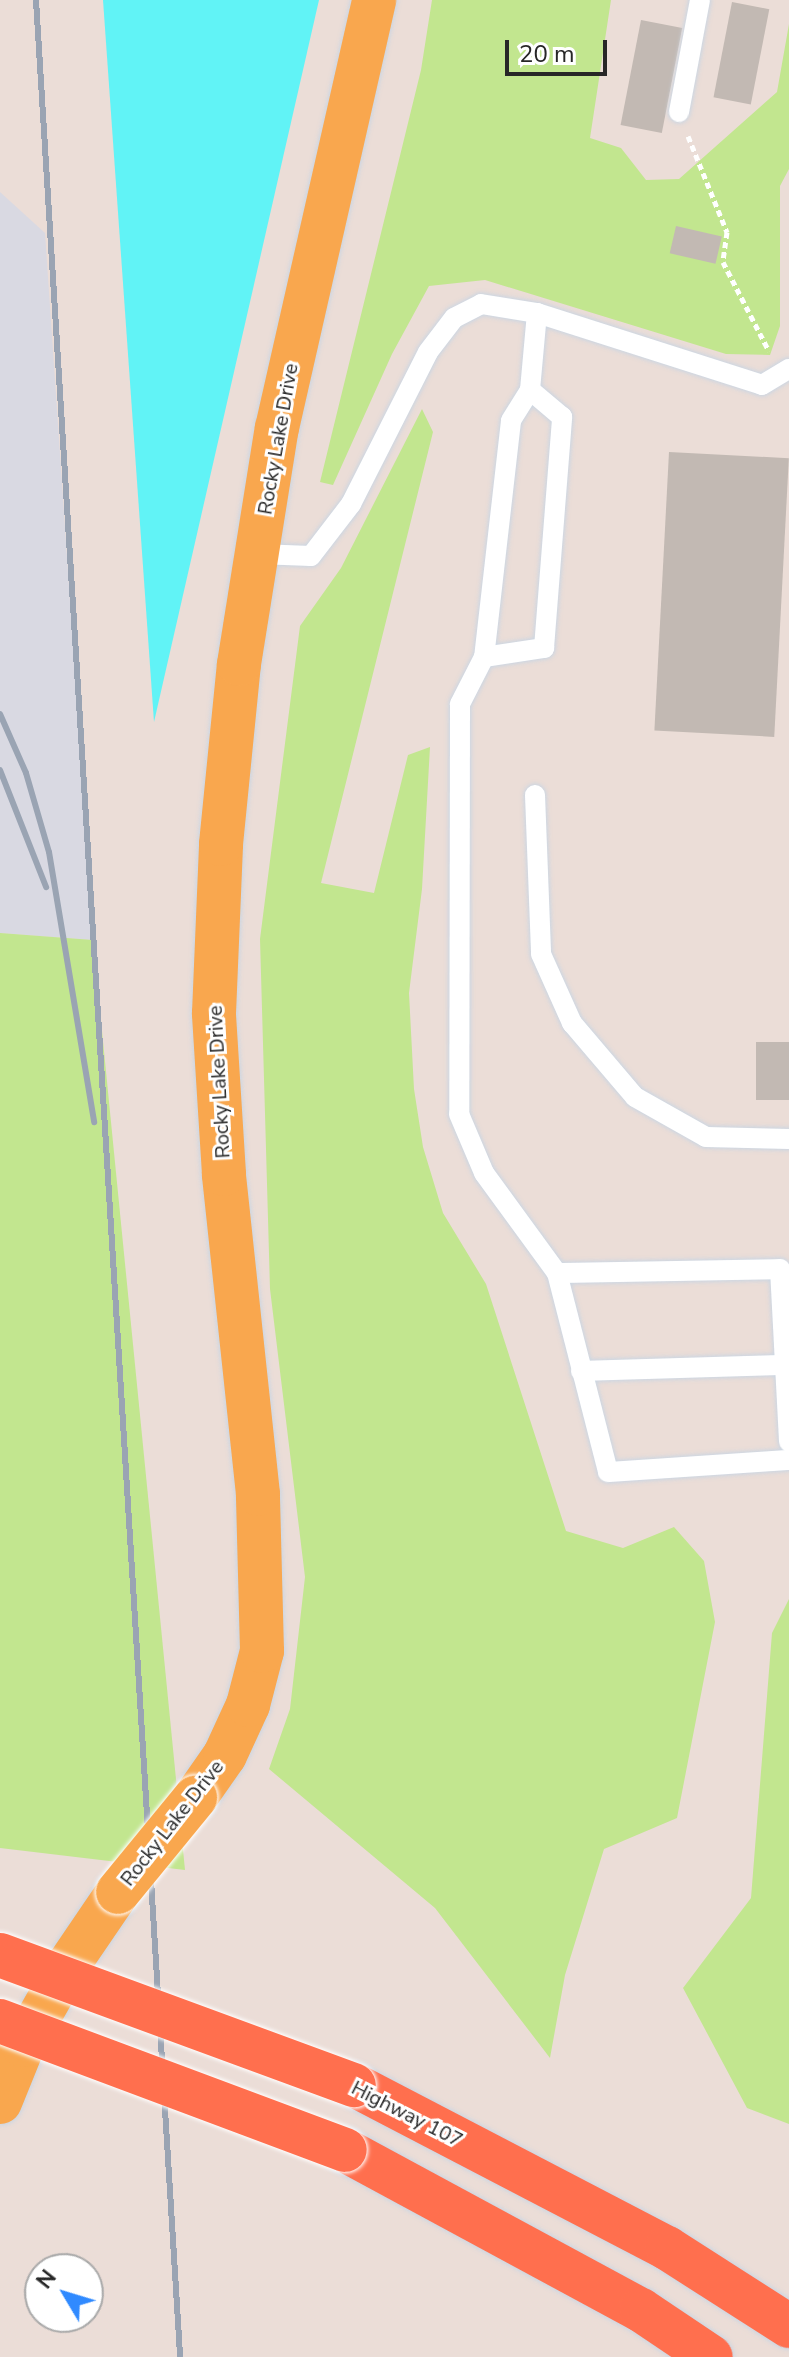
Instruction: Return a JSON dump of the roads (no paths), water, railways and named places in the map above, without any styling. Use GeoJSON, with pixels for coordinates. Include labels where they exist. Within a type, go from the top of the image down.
{"type":"FeatureCollection","features":[{"type":"Feature","properties":{"kind":"highway","name":"Highway 107"},"geometry":{"type":"LineString","coordinates":[[0,1955],[354,2085],[667,2248],[789,2326]]}},
{"type":"Feature","properties":{"kind":"highway"},"geometry":{"type":"LineString","coordinates":[[0,2021],[345,2150],[641,2310],[711,2357]]}},
{"type":"Feature","properties":{"kind":"main road","name":"Rocky Lake Drive"},"geometry":{"type":"LineString","coordinates":[[0,2102],[38,2018],[118,1892],[195,1798],[225,1755],[248,1705],[262,1651],[258,1494],[224,1174],[214,1013],[224,814],[239,664],[277,428],[374,0]]}},
{"type":"Feature","properties":{"kind":"lane"},"geometry":{"type":"LineString","coordinates":[[679,112],[700,0]]}},
{"type":"Feature","properties":{"kind":"lane"},"geometry":{"type":"LineString","coordinates":[[258,554],[311,556],[351,504],[428,352],[454,318],[481,304],[537,313],[762,385],[785,372]]}},
{"type":"Feature","properties":{"kind":"lane"},"geometry":{"type":"LineString","coordinates":[[537,313],[530,390],[511,421],[484,657],[460,704],[459,1114],[484,1173],[557,1273],[608,1472],[789,1460]]}},
{"type":"Feature","properties":{"kind":"lane"},"geometry":{"type":"LineString","coordinates":[[484,657],[544,648],[562,417],[530,390]]}},
{"type":"Feature","properties":{"kind":"lane"},"geometry":{"type":"LineString","coordinates":[[535,795],[541,954],[572,1023],[635,1097],[706,1137],[789,1139]]}},
{"type":"Feature","properties":{"kind":"lane"},"geometry":{"type":"LineString","coordinates":[[557,1273],[780,1269],[789,1442]]}},
{"type":"Feature","properties":{"kind":"lane"},"geometry":{"type":"LineString","coordinates":[[581,1371],[787,1365]]}},
{"type":"Feature","properties":{"kind":"water"},"geometry":{"type":"Polygon","coordinates":[[[103,0],[319,0],[154,722],[103,0]]]}},
{"type":"Feature","properties":{"kind":"railway"},"geometry":{"type":"LineString","coordinates":[[36,0],[180,2357]]}},
{"type":"Feature","properties":{"kind":"railway"},"geometry":{"type":"LineString","coordinates":[[0,714],[26,773],[49,852],[94,1122]]}},
{"type":"Feature","properties":{"kind":"railway"},"geometry":{"type":"LineString","coordinates":[[0,770],[46,887]]}}]}
